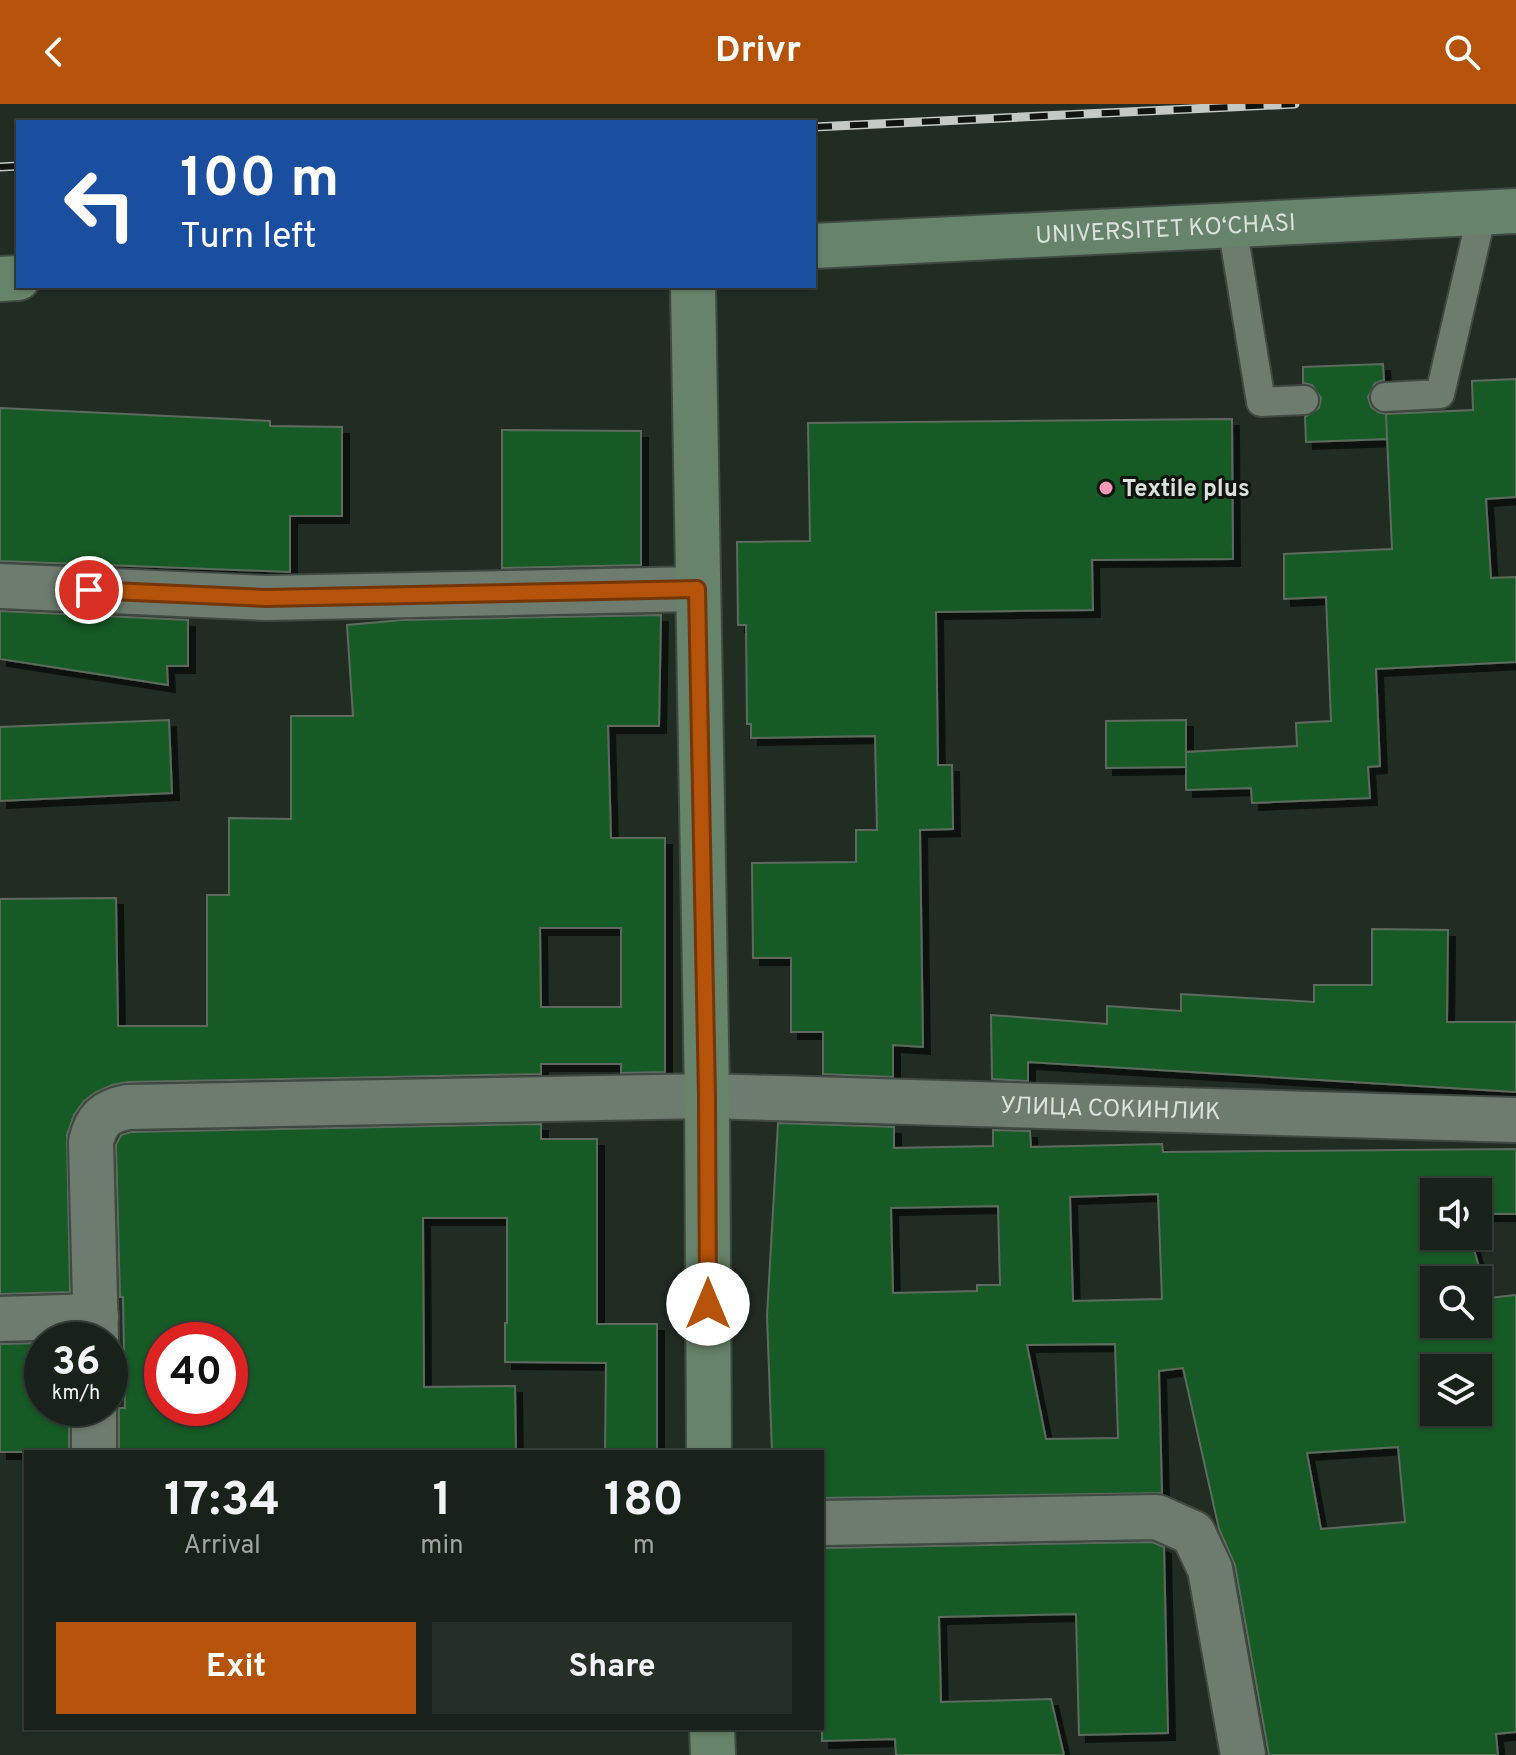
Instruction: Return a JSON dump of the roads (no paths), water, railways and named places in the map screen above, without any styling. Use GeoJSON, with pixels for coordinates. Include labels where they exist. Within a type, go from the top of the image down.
{"type":"FeatureCollection","features":[{"type":"Feature","properties":{"kind":"street","name":"UNIVERSITET KО‘CHASI"},"geometry":{"type":"LineString","coordinates":[[816,246],[1499,212]]}},
{"type":"Feature","properties":{"kind":"street"},"geometry":{"type":"LineString","coordinates":[[693,288],[707,1096],[709,1450]]}},
{"type":"Feature","properties":{"kind":"street"},"geometry":{"type":"LineString","coordinates":[[0,586],[266,598],[697,589]]}},
{"type":"Feature","properties":{"kind":"street","name":"УЛИЦА СОКИНЛИК"},"geometry":{"type":"LineString","coordinates":[[96,1322],[91,1142],[94,1127],[105,1114],[128,1107],[707,1096],[1516,1120]]}},
{"type":"Feature","properties":{"kind":"street"},"geometry":{"type":"LineString","coordinates":[[0,1319],[32,1322]]}},
{"type":"Feature","properties":{"kind":"street"},"geometry":{"type":"LineString","coordinates":[[94,1426],[94,1450]]}},
{"type":"Feature","properties":{"kind":"street"},"geometry":{"type":"LineString","coordinates":[[824,1523],[1157,1517],[1193,1533],[1210,1569],[1243,1755]]}},
{"type":"Feature","properties":{"kind":"street"},"geometry":{"type":"LineString","coordinates":[[712,1730],[713,1755]]}},
{"type":"Feature","properties":{"kind":"lane"},"geometry":{"type":"LineString","coordinates":[[1385,397],[1440,394],[1499,212]]}},
{"type":"Feature","properties":{"kind":"lane"},"geometry":{"type":"LineString","coordinates":[[1232,225],[1261,402],[1304,400]]}},
{"type":"Feature","properties":{"kind":"railway"},"geometry":{"type":"LineString","coordinates":[[816,127],[1295,104]]}},
{"type":"Feature","properties":{"kind":"railway"},"geometry":{"type":"LineString","coordinates":[[0,167],[16,166]]}},
{"type":"Feature","properties":{"kind":"place","name":"Textile plus"},"geometry":{"type":"Point","coordinates":[1106,488]}}]}
